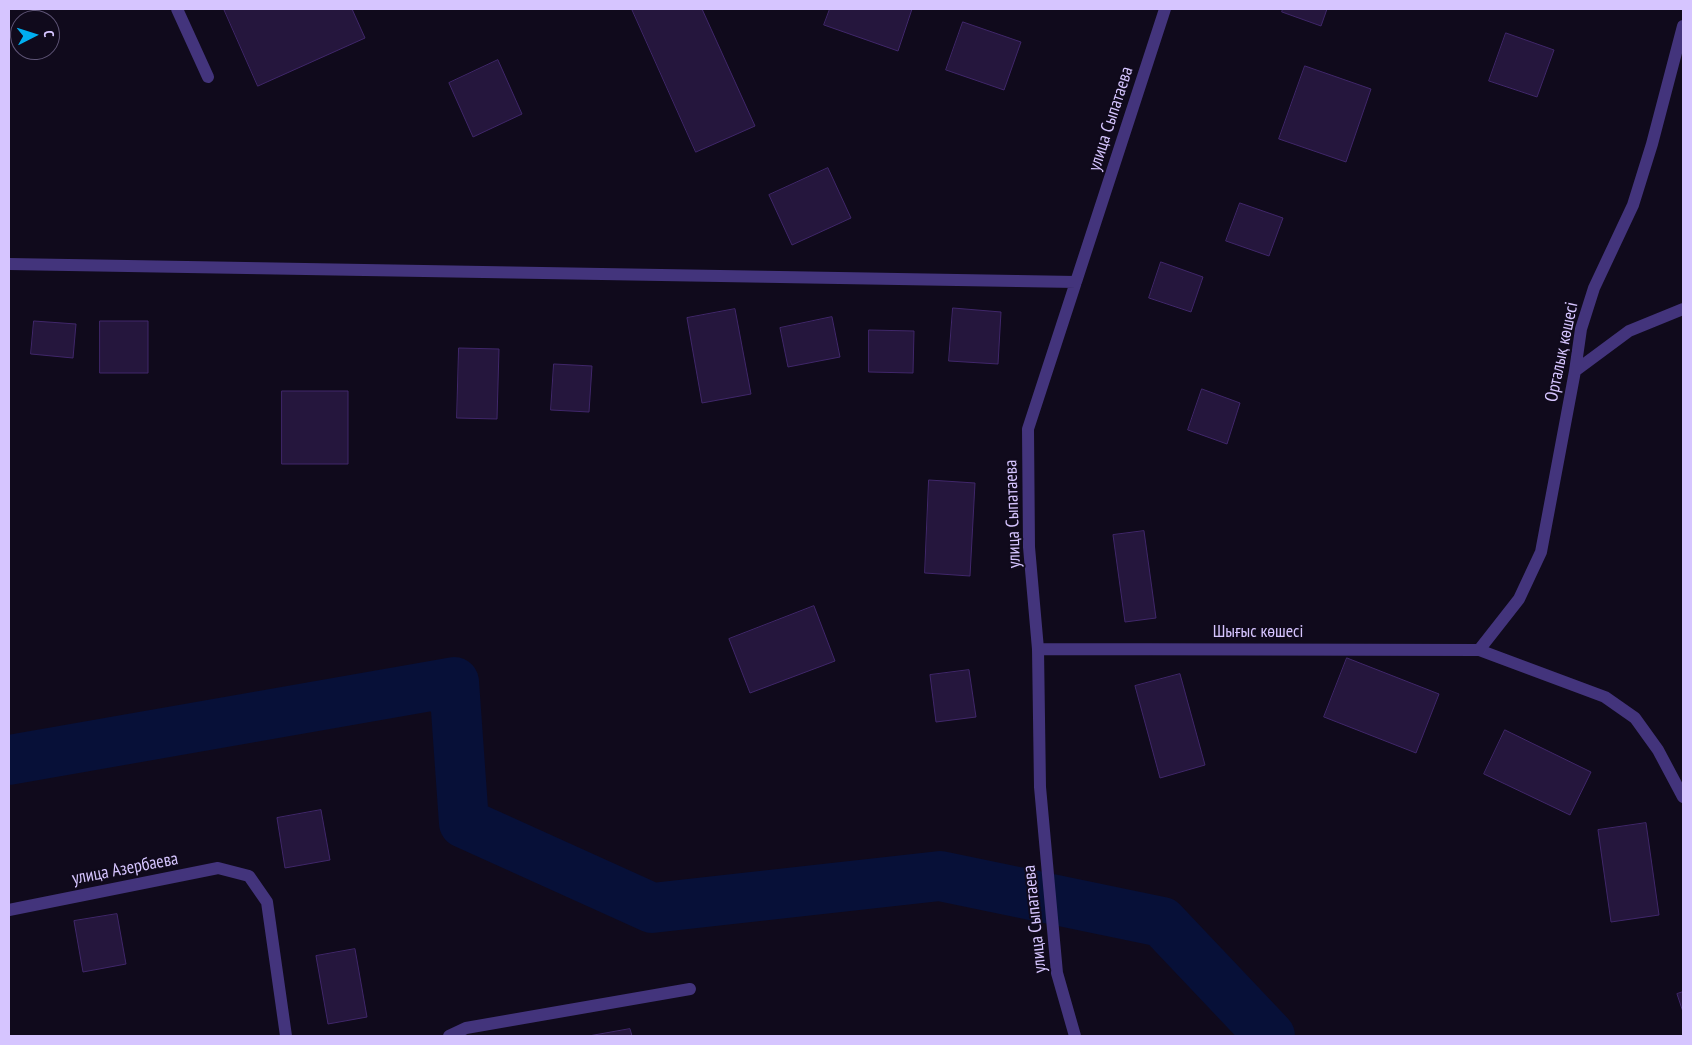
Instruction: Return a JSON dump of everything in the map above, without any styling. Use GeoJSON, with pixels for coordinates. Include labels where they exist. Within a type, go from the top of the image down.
{"type":"FeatureCollection","features":[{"type":"Feature","properties":{"kind":"street"},"geometry":{"type":"LineString","coordinates":[[177,9],[208,77]]}},
{"type":"Feature","properties":{"kind":"street","name":"улица Сыпатаева"},"geometry":{"type":"LineString","coordinates":[[1075,1036],[1057,973],[1040,786],[1038,650],[1030,547],[1028,429],[1165,9]]}},
{"type":"Feature","properties":{"kind":"street","name":"Орталық көшесі"},"geometry":{"type":"LineString","coordinates":[[1479,650],[1519,599],[1542,552],[1583,321],[1594,288],[1633,205],[1652,144],[1683,26]]}},
{"type":"Feature","properties":{"kind":"street"},"geometry":{"type":"LineString","coordinates":[[9,264],[1076,282]]}},
{"type":"Feature","properties":{"kind":"street"},"geometry":{"type":"LineString","coordinates":[[1575,371],[1629,330],[1683,309]]}},
{"type":"Feature","properties":{"kind":"street","name":"Шығыс көшесі"},"geometry":{"type":"LineString","coordinates":[[1038,650],[1479,650]]}},
{"type":"Feature","properties":{"kind":"street"},"geometry":{"type":"LineString","coordinates":[[1479,650],[1605,697],[1635,718],[1658,750],[1683,798]]}},
{"type":"Feature","properties":{"kind":"street","name":"улица Азербаева"},"geometry":{"type":"LineString","coordinates":[[9,910],[218,868],[249,876],[268,902],[286,1036]]}},
{"type":"Feature","properties":{"kind":"street"},"geometry":{"type":"LineString","coordinates":[[449,1036],[466,1028],[690,989]]}},
{"type":"Feature","properties":{"kind":"building"},"geometry":{"type":"Polygon","coordinates":[[[224,9],[352,9],[365,38],[258,86],[224,9]]]}},
{"type":"Feature","properties":{"kind":"building"},"geometry":{"type":"Polygon","coordinates":[[[632,9],[702,9],[755,126],[696,152],[632,9]]]}},
{"type":"Feature","properties":{"kind":"building"},"geometry":{"type":"Polygon","coordinates":[[[830,9],[912,9],[898,51],[824,25],[830,9]]]}},
{"type":"Feature","properties":{"kind":"building"},"geometry":{"type":"Polygon","coordinates":[[[1283,9],[1327,9],[1321,26],[1282,12],[1283,9]]]}},
{"type":"Feature","properties":{"kind":"building"},"geometry":{"type":"Polygon","coordinates":[[[963,22],[1021,42],[1004,90],[946,70],[963,22]]]}},
{"type":"Feature","properties":{"kind":"building"},"geometry":{"type":"Polygon","coordinates":[[[1506,33],[1554,50],[1537,97],[1489,81],[1506,33]]]}},
{"type":"Feature","properties":{"kind":"building"},"geometry":{"type":"Polygon","coordinates":[[[498,60],[522,114],[473,137],[449,83],[498,60]]]}},
{"type":"Feature","properties":{"kind":"building"},"geometry":{"type":"Polygon","coordinates":[[[1305,66],[1371,89],[1346,162],[1279,139],[1305,66]]]}},
{"type":"Feature","properties":{"kind":"building"},"geometry":{"type":"Polygon","coordinates":[[[828,168],[851,218],[792,245],[769,195],[828,168]]]}},
{"type":"Feature","properties":{"kind":"building"},"geometry":{"type":"Polygon","coordinates":[[[1240,203],[1283,218],[1269,256],[1226,241],[1240,203]]]}},
{"type":"Feature","properties":{"kind":"building"},"geometry":{"type":"Polygon","coordinates":[[[1161,262],[1203,277],[1191,312],[1149,298],[1161,262]]]}},
{"type":"Feature","properties":{"kind":"building"},"geometry":{"type":"Polygon","coordinates":[[[953,308],[1001,312],[998,364],[949,361],[953,308]]]}},
{"type":"Feature","properties":{"kind":"building"},"geometry":{"type":"Polygon","coordinates":[[[735,309],[751,394],[702,403],[687,318],[735,309]]]}},
{"type":"Feature","properties":{"kind":"building"},"geometry":{"type":"Polygon","coordinates":[[[832,317],[840,357],[788,367],[780,328],[832,317]]]}},
{"type":"Feature","properties":{"kind":"building"},"geometry":{"type":"Polygon","coordinates":[[[34,321],[76,324],[73,358],[31,354],[34,321]]]}},
{"type":"Feature","properties":{"kind":"building"},"geometry":{"type":"Polygon","coordinates":[[[100,321],[148,321],[148,373],[100,373],[100,321]]]}},
{"type":"Feature","properties":{"kind":"building"},"geometry":{"type":"Polygon","coordinates":[[[869,330],[914,331],[913,373],[869,372],[869,330]]]}},
{"type":"Feature","properties":{"kind":"building"},"geometry":{"type":"Polygon","coordinates":[[[459,348],[499,349],[497,419],[457,418],[459,348]]]}},
{"type":"Feature","properties":{"kind":"building"},"geometry":{"type":"Polygon","coordinates":[[[554,364],[592,366],[589,412],[551,410],[554,364]]]}},
{"type":"Feature","properties":{"kind":"building"},"geometry":{"type":"Polygon","coordinates":[[[1202,389],[1240,403],[1227,444],[1188,430],[1202,389]]]}},
{"type":"Feature","properties":{"kind":"building"},"geometry":{"type":"Polygon","coordinates":[[[282,391],[348,391],[348,464],[282,464],[282,391]]]}},
{"type":"Feature","properties":{"kind":"building"},"geometry":{"type":"Polygon","coordinates":[[[929,480],[975,483],[970,576],[925,573],[929,480]]]}},
{"type":"Feature","properties":{"kind":"building"},"geometry":{"type":"Polygon","coordinates":[[[1144,531],[1156,618],[1125,622],[1113,535],[1144,531]]]}},
{"type":"Feature","properties":{"kind":"building"},"geometry":{"type":"Polygon","coordinates":[[[814,606],[835,661],[750,693],[729,639],[814,606]]]}},
{"type":"Feature","properties":{"kind":"building"},"geometry":{"type":"Polygon","coordinates":[[[1347,658],[1439,694],[1416,753],[1324,717],[1347,658]]]}},
{"type":"Feature","properties":{"kind":"building"},"geometry":{"type":"Polygon","coordinates":[[[969,670],[976,717],[936,722],[930,675],[969,670]]]}},
{"type":"Feature","properties":{"kind":"building"},"geometry":{"type":"Polygon","coordinates":[[[1180,674],[1205,765],[1160,778],[1135,686],[1180,674]]]}},
{"type":"Feature","properties":{"kind":"building"},"geometry":{"type":"Polygon","coordinates":[[[1505,730],[1591,772],[1570,815],[1484,774],[1505,730]]]}},
{"type":"Feature","properties":{"kind":"building"},"geometry":{"type":"Polygon","coordinates":[[[321,810],[330,860],[285,868],[277,818],[321,810]]]}},
{"type":"Feature","properties":{"kind":"building"},"geometry":{"type":"Polygon","coordinates":[[[1646,823],[1659,915],[1611,922],[1598,830],[1646,823]]]}},
{"type":"Feature","properties":{"kind":"building"},"geometry":{"type":"Polygon","coordinates":[[[117,914],[126,964],[83,972],[74,921],[117,914]]]}},
{"type":"Feature","properties":{"kind":"building"},"geometry":{"type":"Polygon","coordinates":[[[355,949],[367,1017],[328,1024],[316,956],[355,949]]]}},
{"type":"Feature","properties":{"kind":"building"},"geometry":{"type":"Polygon","coordinates":[[[1683,992],[1683,1012],[1677,994],[1683,992]]]}},
{"type":"Feature","properties":{"kind":"building"},"geometry":{"type":"Polygon","coordinates":[[[630,1029],[632,1036],[589,1036],[630,1029]]]}},
{"type":"Feature","properties":{"kind":"waterway"},"geometry":{"type":"LineString","coordinates":[[9,760],[454,682],[464,823],[652,908],[940,876],[1162,922],[1270,1036]]}}]}
